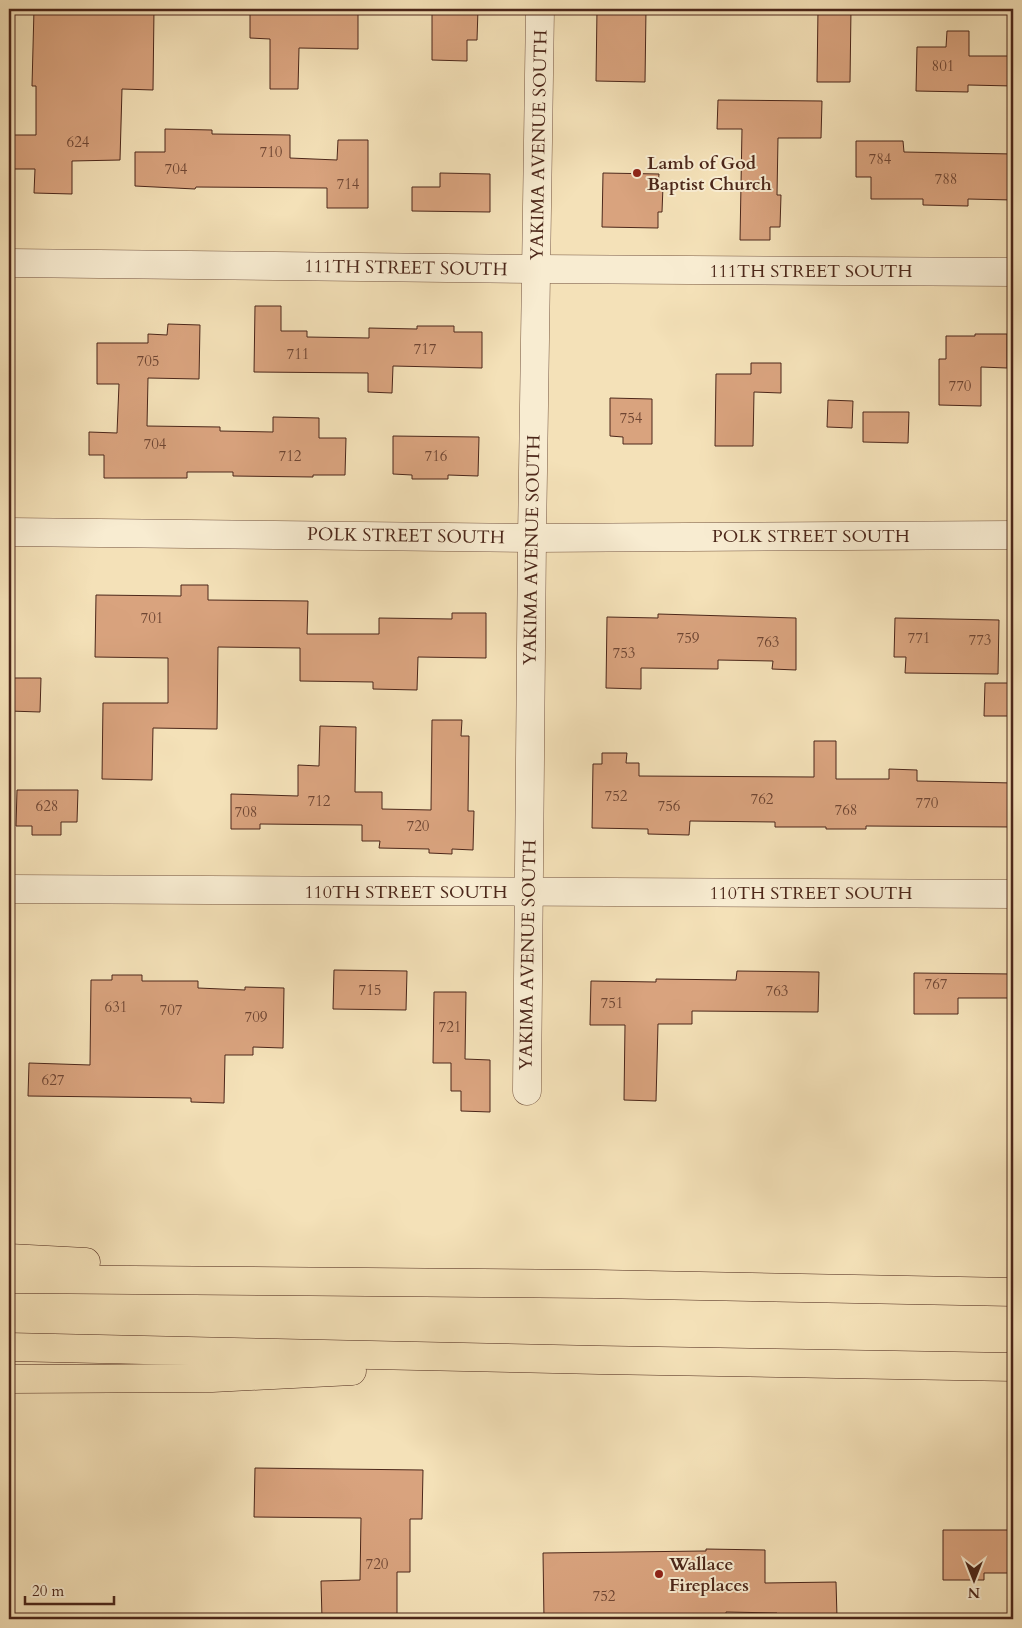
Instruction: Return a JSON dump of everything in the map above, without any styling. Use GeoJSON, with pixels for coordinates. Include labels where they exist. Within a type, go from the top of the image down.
{"type":"FeatureCollection","features":[{"type":"Feature","properties":{"kind":"highway"},"geometry":{"type":"LineString","coordinates":[[9,1258],[597,1284]]}},
{"type":"Feature","properties":{"kind":"highway"},"geometry":{"type":"LineString","coordinates":[[9,1279],[597,1284],[1013,1292]]}},
{"type":"Feature","properties":{"kind":"highway"},"geometry":{"type":"LineString","coordinates":[[9,1347],[1013,1367]]}},
{"type":"Feature","properties":{"kind":"highway"},"geometry":{"type":"LineString","coordinates":[[9,1379],[212,1378],[599,1360]]}},
{"type":"Feature","properties":{"kind":"street","name":"YAKIMA AVENUE SOUTH"},"geometry":{"type":"LineString","coordinates":[[526,1092],[540,9]]}},
{"type":"Feature","properties":{"kind":"street","name":"111TH STREET SOUTH"},"geometry":{"type":"LineString","coordinates":[[9,263],[537,270],[1013,272]]}},
{"type":"Feature","properties":{"kind":"street","name":"POLK STREET SOUTH"},"geometry":{"type":"LineString","coordinates":[[9,532],[532,538],[1013,535]]}},
{"type":"Feature","properties":{"kind":"street","name":"110TH STREET SOUTH"},"geometry":{"type":"LineString","coordinates":[[9,889],[1013,894]]}},
{"type":"Feature","properties":{"kind":"building"},"geometry":{"type":"Polygon","coordinates":[[[34,9],[154,9],[153,90],[122,89],[120,160],[72,161],[72,194],[34,193],[35,169],[9,169],[9,135],[36,135],[36,86],[32,86],[34,9]]]}},
{"type":"Feature","properties":{"kind":"building"},"geometry":{"type":"Polygon","coordinates":[[[250,9],[358,9],[358,49],[299,48],[298,89],[270,89],[270,39],[250,38],[250,9]]]}},
{"type":"Feature","properties":{"kind":"building"},"geometry":{"type":"Polygon","coordinates":[[[432,9],[478,9],[477,40],[467,40],[467,61],[432,60],[432,9]]]}},
{"type":"Feature","properties":{"kind":"building"},"geometry":{"type":"Polygon","coordinates":[[[597,9],[646,9],[645,82],[596,81],[597,9]]]}},
{"type":"Feature","properties":{"kind":"building"},"geometry":{"type":"Polygon","coordinates":[[[818,9],[851,9],[850,82],[817,82],[818,9]]]}},
{"type":"Feature","properties":{"kind":"building"},"geometry":{"type":"Polygon","coordinates":[[[947,31],[969,31],[969,56],[1013,56],[1013,86],[968,85],[968,92],[916,91],[917,47],[946,47],[947,31]]]}},
{"type":"Feature","properties":{"kind":"building"},"geometry":{"type":"Polygon","coordinates":[[[718,100],[822,101],[821,138],[778,138],[777,195],[781,195],[780,227],[770,227],[770,240],[740,240],[742,129],[717,129],[718,100]]]}},
{"type":"Feature","properties":{"kind":"building"},"geometry":{"type":"Polygon","coordinates":[[[165,129],[212,130],[212,134],[290,135],[290,158],[337,160],[338,140],[368,140],[368,208],[327,208],[327,188],[196,187],[195,189],[135,186],[135,152],[165,152],[165,129]]]}},
{"type":"Feature","properties":{"kind":"building"},"geometry":{"type":"Polygon","coordinates":[[[856,141],[903,141],[904,152],[1013,154],[1013,200],[968,199],[968,206],[923,205],[923,199],[871,199],[871,177],[856,177],[856,141]]]}},
{"type":"Feature","properties":{"kind":"building"},"geometry":{"type":"Polygon","coordinates":[[[440,173],[490,174],[490,212],[412,211],[412,187],[440,187],[440,173]]]}},
{"type":"Feature","properties":{"kind":"building"},"geometry":{"type":"Polygon","coordinates":[[[603,173],[659,174],[658,186],[663,186],[662,212],[658,212],[658,228],[602,227],[603,173]]]}},
{"type":"Feature","properties":{"kind":"building"},"geometry":{"type":"Polygon","coordinates":[[[255,306],[281,306],[281,331],[307,331],[307,337],[369,338],[369,328],[417,329],[417,326],[454,326],[454,332],[482,332],[482,368],[393,366],[392,393],[368,392],[368,373],[254,372],[255,306]]]}},
{"type":"Feature","properties":{"kind":"building"},"geometry":{"type":"Polygon","coordinates":[[[168,324],[200,325],[199,379],[148,378],[147,426],[220,427],[220,431],[273,432],[273,417],[319,418],[319,438],[346,438],[345,475],[313,475],[313,477],[233,476],[233,472],[187,472],[187,478],[104,478],[104,455],[89,455],[89,432],[117,433],[119,384],[97,384],[97,343],[148,343],[148,334],[167,335],[168,324]]]}},
{"type":"Feature","properties":{"kind":"building"},"geometry":{"type":"Polygon","coordinates":[[[975,334],[1007,334],[1007,368],[981,367],[981,406],[939,405],[939,359],[946,359],[946,336],[975,336],[975,334]]]}},
{"type":"Feature","properties":{"kind":"building"},"geometry":{"type":"Polygon","coordinates":[[[751,363],[781,363],[781,393],[754,392],[753,446],[715,446],[716,374],[751,374],[751,363]]]}},
{"type":"Feature","properties":{"kind":"building"},"geometry":{"type":"Polygon","coordinates":[[[610,398],[652,399],[652,444],[623,444],[623,437],[610,436],[610,398]]]}},
{"type":"Feature","properties":{"kind":"building"},"geometry":{"type":"Polygon","coordinates":[[[828,400],[853,401],[852,428],[827,427],[828,400]]]}},
{"type":"Feature","properties":{"kind":"building"},"geometry":{"type":"Polygon","coordinates":[[[863,412],[909,412],[908,443],[863,442],[863,412]]]}},
{"type":"Feature","properties":{"kind":"building"},"geometry":{"type":"Polygon","coordinates":[[[393,436],[479,437],[478,476],[448,475],[448,479],[412,479],[412,475],[393,474],[393,436]]]}},
{"type":"Feature","properties":{"kind":"building"},"geometry":{"type":"Polygon","coordinates":[[[181,585],[208,585],[208,600],[308,601],[307,634],[379,634],[379,618],[452,619],[452,613],[486,613],[486,658],[418,657],[417,690],[373,689],[373,682],[300,681],[300,648],[218,647],[217,729],[153,728],[152,780],[102,779],[103,703],[168,703],[168,658],[95,657],[96,595],[181,596],[181,585]]]}},
{"type":"Feature","properties":{"kind":"building"},"geometry":{"type":"Polygon","coordinates":[[[658,614],[796,618],[796,670],[772,669],[773,661],[718,660],[718,669],[641,668],[641,689],[606,688],[607,617],[658,618],[658,614]]]}},
{"type":"Feature","properties":{"kind":"building"},"geometry":{"type":"Polygon","coordinates":[[[895,618],[999,620],[998,674],[905,673],[906,657],[894,657],[895,618]]]}},
{"type":"Feature","properties":{"kind":"building"},"geometry":{"type":"Polygon","coordinates":[[[9,678],[41,678],[40,712],[9,711],[9,678]]]}},
{"type":"Feature","properties":{"kind":"building"},"geometry":{"type":"Polygon","coordinates":[[[985,683],[1013,683],[1013,716],[984,716],[985,683]]]}},
{"type":"Feature","properties":{"kind":"building"},"geometry":{"type":"Polygon","coordinates":[[[432,720],[462,720],[461,736],[469,736],[468,811],[474,811],[473,850],[452,849],[452,854],[429,853],[429,849],[379,848],[380,841],[362,841],[362,825],[260,824],[260,829],[231,829],[231,794],[298,796],[298,765],[319,766],[320,726],[356,727],[355,792],[382,792],[382,809],[431,810],[432,720]]]}},
{"type":"Feature","properties":{"kind":"building"},"geometry":{"type":"Polygon","coordinates":[[[814,741],[836,741],[836,779],[889,779],[889,769],[917,770],[917,781],[1013,783],[1013,827],[866,826],[866,829],[826,829],[826,827],[775,827],[775,822],[690,821],[689,835],[648,834],[648,829],[592,828],[593,764],[602,764],[602,753],[627,753],[626,763],[639,763],[639,776],[814,777],[814,741]]]}},
{"type":"Feature","properties":{"kind":"building"},"geometry":{"type":"Polygon","coordinates":[[[17,790],[78,790],[77,822],[61,822],[61,835],[32,835],[32,826],[16,826],[17,790]]]}},
{"type":"Feature","properties":{"kind":"building"},"geometry":{"type":"Polygon","coordinates":[[[334,970],[407,971],[406,1010],[333,1009],[334,970]]]}},
{"type":"Feature","properties":{"kind":"building"},"geometry":{"type":"Polygon","coordinates":[[[737,971],[819,972],[818,1012],[692,1011],[692,1024],[658,1024],[656,1101],[624,1100],[625,1025],[590,1025],[591,981],[656,982],[656,979],[736,980],[737,971]]]}},
{"type":"Feature","properties":{"kind":"building"},"geometry":{"type":"Polygon","coordinates":[[[914,973],[1013,974],[1013,998],[958,998],[958,1014],[914,1014],[914,973]]]}},
{"type":"Feature","properties":{"kind":"building"},"geometry":{"type":"Polygon","coordinates":[[[112,975],[142,975],[142,981],[198,981],[198,988],[245,990],[245,987],[284,988],[283,1048],[253,1047],[253,1055],[225,1055],[224,1103],[191,1102],[191,1098],[28,1096],[29,1063],[90,1065],[91,980],[112,980],[112,975]]]}},
{"type":"Feature","properties":{"kind":"building"},"geometry":{"type":"Polygon","coordinates":[[[434,992],[466,992],[465,1059],[490,1060],[490,1112],[461,1111],[461,1091],[451,1091],[451,1063],[433,1063],[434,992]]]}},
{"type":"Feature","properties":{"kind":"building"},"geometry":{"type":"Polygon","coordinates":[[[255,1468],[423,1470],[422,1519],[410,1519],[410,1572],[397,1572],[397,1619],[322,1619],[321,1581],[360,1580],[361,1518],[254,1517],[255,1468]]]}},
{"type":"Feature","properties":{"kind":"building"},"geometry":{"type":"Polygon","coordinates":[[[943,1530],[1013,1530],[1013,1573],[984,1573],[984,1580],[943,1580],[943,1530]]]}},
{"type":"Feature","properties":{"kind":"building"},"geometry":{"type":"Polygon","coordinates":[[[706,1549],[765,1550],[765,1583],[836,1582],[837,1617],[777,1617],[777,1613],[726,1612],[726,1619],[544,1619],[543,1553],[706,1551],[706,1549]]]}},
{"type":"Feature","properties":{"kind":"place","name":"Lamb of God Baptist Church"},"geometry":{"type":"Point","coordinates":[637,173]}},
{"type":"Feature","properties":{"kind":"place","name":"Wallace Fireplaces"},"geometry":{"type":"Point","coordinates":[659,1574]}}]}
